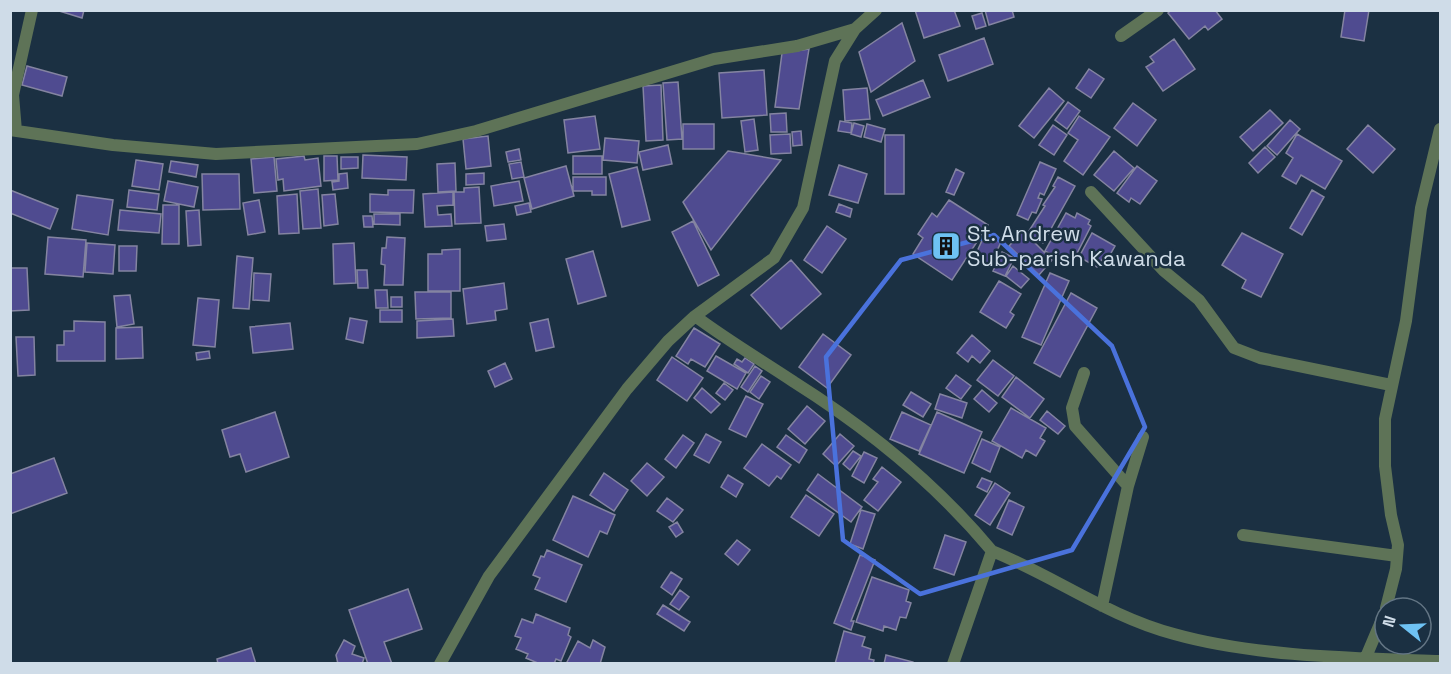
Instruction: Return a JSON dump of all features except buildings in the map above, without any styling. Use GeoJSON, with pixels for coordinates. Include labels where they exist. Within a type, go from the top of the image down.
{"type":"FeatureCollection","features":[{"type":"Feature","properties":{"kind":"street"},"geometry":{"type":"LineString","coordinates":[[32,10],[13,95],[13,130],[37,136],[113,145],[216,154],[417,144],[476,131],[714,59],[797,46],[855,29]]}},
{"type":"Feature","properties":{"kind":"street"},"geometry":{"type":"LineString","coordinates":[[440,663],[489,576],[627,389],[668,341],[694,316],[774,258],[793,229],[803,208],[835,61],[855,29],[876,10]]}},
{"type":"Feature","properties":{"kind":"street"},"geometry":{"type":"LineString","coordinates":[[1121,36],[1158,10]]}},
{"type":"Feature","properties":{"kind":"street"},"geometry":{"type":"LineString","coordinates":[[1389,596],[1398,545],[1391,515],[1385,466],[1385,419],[1406,321],[1421,208],[1440,129]]}},
{"type":"Feature","properties":{"kind":"street"},"geometry":{"type":"LineString","coordinates":[[1091,192],[1164,271],[1199,300],[1234,348],[1260,358],[1391,385]]}},
{"type":"Feature","properties":{"kind":"street"},"geometry":{"type":"LineString","coordinates":[[694,316],[738,348],[796,382],[884,446],[967,522],[992,551],[1025,565],[1102,606],[1174,634],[1253,649],[1364,662],[1440,661]]}},
{"type":"Feature","properties":{"kind":"street"},"geometry":{"type":"LineString","coordinates":[[1084,373],[1072,408],[1075,426],[1128,486]]}},
{"type":"Feature","properties":{"kind":"street"},"geometry":{"type":"LineString","coordinates":[[1102,606],[1128,486],[1143,437]]}},
{"type":"Feature","properties":{"kind":"street"},"geometry":{"type":"LineString","coordinates":[[1243,535],[1397,555]]}},
{"type":"Feature","properties":{"kind":"street"},"geometry":{"type":"LineString","coordinates":[[953,663],[992,551]]}},
{"type":"Feature","properties":{"kind":"street"},"geometry":{"type":"LineString","coordinates":[[1364,662],[1373,641]]}},
{"type":"Feature","properties":{"kind":"highlighted area"},"geometry":{"type":"Polygon","coordinates":[[[994,235],[1112,346],[1145,427],[1072,550],[920,594],[843,540],[826,357],[901,260],[994,235]]]}},
{"type":"Feature","properties":{"kind":"place","name":"St. Andrew Sub-parish Kawanda"},"geometry":{"type":"Point","coordinates":[946,246]}}]}
